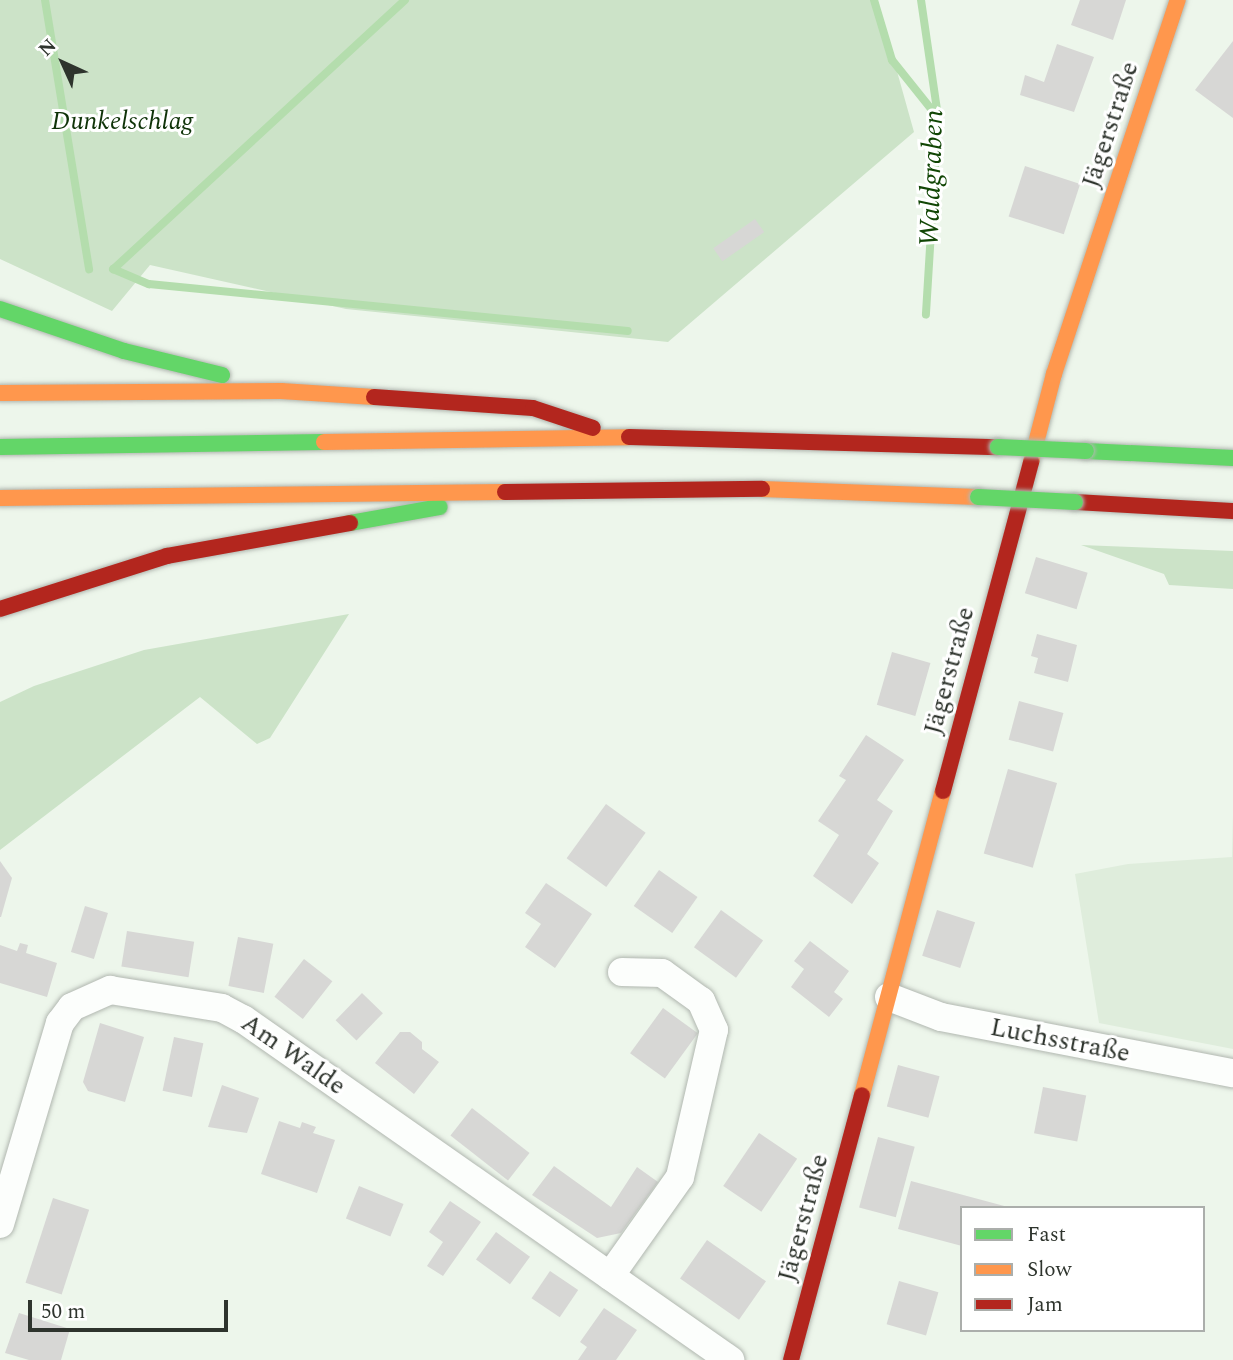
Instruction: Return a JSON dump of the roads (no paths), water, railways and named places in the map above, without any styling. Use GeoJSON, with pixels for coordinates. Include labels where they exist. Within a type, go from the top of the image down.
{"type":"FeatureCollection","features":[{"type":"Feature","properties":{"kind":"main road","name":"Jägerstraße"},"geometry":{"type":"LineString","coordinates":[[791,1360],[1054,374],[1178,0]]}},
{"type":"Feature","properties":{"kind":"main road"},"geometry":{"type":"LineString","coordinates":[[0,309],[124,351],[281,391]]}},
{"type":"Feature","properties":{"kind":"main road"},"geometry":{"type":"LineString","coordinates":[[0,393],[281,391],[533,408],[622,438]]}},
{"type":"Feature","properties":{"kind":"main road"},"geometry":{"type":"LineString","coordinates":[[0,447],[622,438],[998,447],[1233,458]]}},
{"type":"Feature","properties":{"kind":"main road"},"geometry":{"type":"LineString","coordinates":[[0,498],[748,489],[978,497],[1233,511]]}},
{"type":"Feature","properties":{"kind":"main road"},"geometry":{"type":"LineString","coordinates":[[0,609],[166,556],[528,490]]}},
{"type":"Feature","properties":{"kind":"street"},"geometry":{"type":"LineString","coordinates":[[610,1276],[680,1177],[714,1030],[701,1001],[662,974],[622,972]]}},
{"type":"Feature","properties":{"kind":"street","name":"Am Walde"},"geometry":{"type":"LineString","coordinates":[[0,1224],[60,1023],[80,1001],[110,990],[222,1008],[243,1018],[730,1360]]}},
{"type":"Feature","properties":{"kind":"street","name":"Luchsstraße"},"geometry":{"type":"LineString","coordinates":[[889,998],[941,1017],[1233,1073]]}},
{"type":"Feature","properties":{"kind":"waterway"},"geometry":{"type":"LineString","coordinates":[[45,0],[89,269]]}},
{"type":"Feature","properties":{"kind":"waterway"},"geometry":{"type":"LineString","coordinates":[[405,0],[113,269],[149,284],[628,331]]}},
{"type":"Feature","properties":{"kind":"waterway"},"geometry":{"type":"LineString","coordinates":[[874,0],[892,60],[936,115]]}},
{"type":"Feature","properties":{"kind":"waterway","name":"Waldgraben"},"geometry":{"type":"LineString","coordinates":[[921,0],[938,117],[926,315]]}},
{"type":"Feature","properties":{"kind":"park label","name":"Dunkelschlag"},"geometry":{"type":"Point","coordinates":[122,122]}}]}
